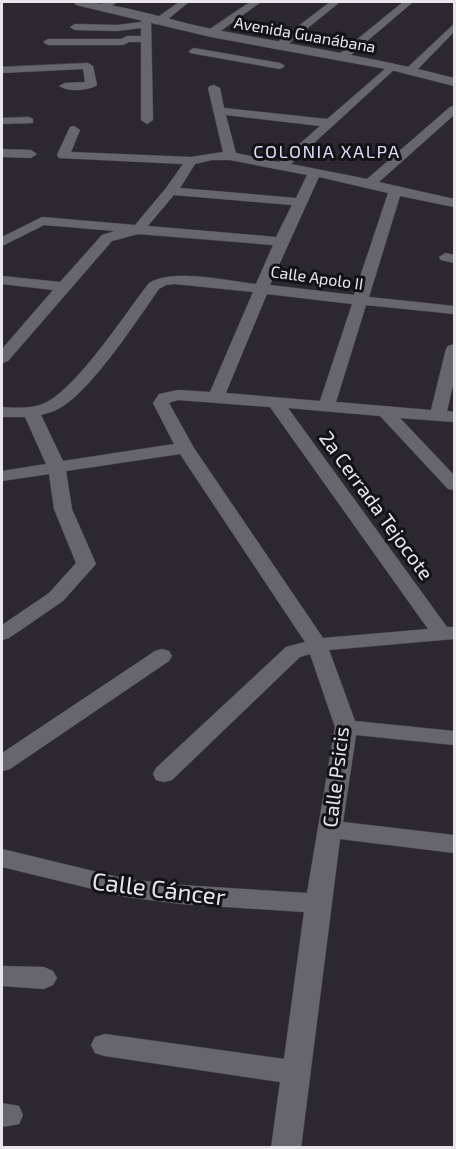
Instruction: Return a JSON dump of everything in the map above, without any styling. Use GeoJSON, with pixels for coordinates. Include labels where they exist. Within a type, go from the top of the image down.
{"type":"FeatureCollection","features":[{"type":"Feature","properties":{"kind":"street","name":"Avenida Guanábana"},"geometry":{"type":"LineString","coordinates":[[80,2],[107,4],[148,27],[211,33],[392,66],[454,82]]}},
{"type":"Feature","properties":{"kind":"street"},"geometry":{"type":"LineString","coordinates":[[54,51],[123,42],[184,2]]}},
{"type":"Feature","properties":{"kind":"street"},"geometry":{"type":"LineString","coordinates":[[211,33],[256,2]]}},
{"type":"Feature","properties":{"kind":"street"},"geometry":{"type":"LineString","coordinates":[[279,46],[335,2]]}},
{"type":"Feature","properties":{"kind":"street"},"geometry":{"type":"LineString","coordinates":[[342,57],[408,2]]}},
{"type":"Feature","properties":{"kind":"street"},"geometry":{"type":"LineString","coordinates":[[75,27],[148,27]]}},
{"type":"Feature","properties":{"kind":"street"},"geometry":{"type":"LineString","coordinates":[[93,33],[148,27]]}},
{"type":"Feature","properties":{"kind":"street"},"geometry":{"type":"LineString","coordinates":[[147,120],[148,27]]}},
{"type":"Feature","properties":{"kind":"street"},"geometry":{"type":"LineString","coordinates":[[410,70],[454,27]]}},
{"type":"Feature","properties":{"kind":"street"},"geometry":{"type":"LineString","coordinates":[[37,36],[54,51],[88,66]]}},
{"type":"Feature","properties":{"kind":"street"},"geometry":{"type":"LineString","coordinates":[[229,57],[254,41]]}},
{"type":"Feature","properties":{"kind":"street"},"geometry":{"type":"LineString","coordinates":[[194,51],[280,66]]}},
{"type":"Feature","properties":{"kind":"street"},"geometry":{"type":"LineString","coordinates":[[2,70],[88,66]]}},
{"type":"Feature","properties":{"kind":"street"},"geometry":{"type":"LineString","coordinates":[[65,86],[91,85],[88,66]]}},
{"type":"Feature","properties":{"kind":"street"},"geometry":{"type":"LineString","coordinates":[[282,166],[392,66]]}},
{"type":"Feature","properties":{"kind":"street"},"geometry":{"type":"LineString","coordinates":[[214,88],[230,156]]}},
{"type":"Feature","properties":{"kind":"street"},"geometry":{"type":"LineString","coordinates":[[370,183],[454,109]]}},
{"type":"Feature","properties":{"kind":"street"},"geometry":{"type":"LineString","coordinates":[[219,111],[329,123]]}},
{"type":"Feature","properties":{"kind":"street"},"geometry":{"type":"LineString","coordinates":[[2,121],[29,121]]}},
{"type":"Feature","properties":{"kind":"street"},"geometry":{"type":"LineString","coordinates":[[74,130],[63,155],[192,161],[212,156],[230,156],[370,183],[395,191],[454,203]]}},
{"type":"Feature","properties":{"kind":"street"},"geometry":{"type":"LineString","coordinates":[[2,153],[31,154],[19,166]]}},
{"type":"Feature","properties":{"kind":"street"},"geometry":{"type":"LineString","coordinates":[[2,358],[107,238],[139,229],[171,191],[192,161]]}},
{"type":"Feature","properties":{"kind":"street"},"geometry":{"type":"LineString","coordinates":[[314,173],[281,242],[216,397],[446,417],[454,356]]}},
{"type":"Feature","properties":{"kind":"street"},"geometry":{"type":"LineString","coordinates":[[171,191],[299,202]]}},
{"type":"Feature","properties":{"kind":"street"},"geometry":{"type":"LineString","coordinates":[[326,407],[395,191]]}},
{"type":"Feature","properties":{"kind":"street"},"geometry":{"type":"LineString","coordinates":[[2,242],[42,221],[281,242]]}},
{"type":"Feature","properties":{"kind":"street"},"geometry":{"type":"LineString","coordinates":[[2,280],[62,287]]}},
{"type":"Feature","properties":{"kind":"street","name":"Calle Apolo II"},"geometry":{"type":"LineString","coordinates":[[31,412],[54,405],[73,390],[154,286],[162,281],[263,287],[360,302],[454,310]]}},
{"type":"Feature","properties":{"kind":"street","name":"Calle Psicis"},"geometry":{"type":"LineString","coordinates":[[216,397],[178,395],[165,397],[161,403],[185,448],[317,645],[346,727],[318,903],[286,1148]]}},
{"type":"Feature","properties":{"kind":"street","name":"2a Cerrada Tejocote"},"geometry":{"type":"LineString","coordinates":[[277,404],[448,633]]}},
{"type":"Feature","properties":{"kind":"street"},"geometry":{"type":"LineString","coordinates":[[2,412],[31,412],[57,468],[63,509],[86,564],[56,597],[2,634]]}},
{"type":"Feature","properties":{"kind":"street"},"geometry":{"type":"LineString","coordinates":[[386,412],[454,485]]}},
{"type":"Feature","properties":{"kind":"street"},"geometry":{"type":"LineString","coordinates":[[2,476],[185,448]]}},
{"type":"Feature","properties":{"kind":"street"},"geometry":{"type":"LineString","coordinates":[[164,774],[293,652],[317,645],[448,633]]}},
{"type":"Feature","properties":{"kind":"street"},"geometry":{"type":"LineString","coordinates":[[2,763],[162,656]]}},
{"type":"Feature","properties":{"kind":"street"},"geometry":{"type":"LineString","coordinates":[[346,727],[454,738]]}},
{"type":"Feature","properties":{"kind":"street"},"geometry":{"type":"LineString","coordinates":[[329,829],[454,844]]}},
{"type":"Feature","properties":{"kind":"street","name":"Calle Cáncer"},"geometry":{"type":"LineString","coordinates":[[2,858],[19,860],[99,883],[168,892],[318,903]]}},
{"type":"Feature","properties":{"kind":"street"},"geometry":{"type":"LineString","coordinates":[[2,976],[44,978]]}},
{"type":"Feature","properties":{"kind":"street"},"geometry":{"type":"LineString","coordinates":[[105,1045],[297,1073]]}},
{"type":"Feature","properties":{"kind":"district","name":"COLONIA XALPA"},"geometry":{"type":"Point","coordinates":[327,151]}}]}
